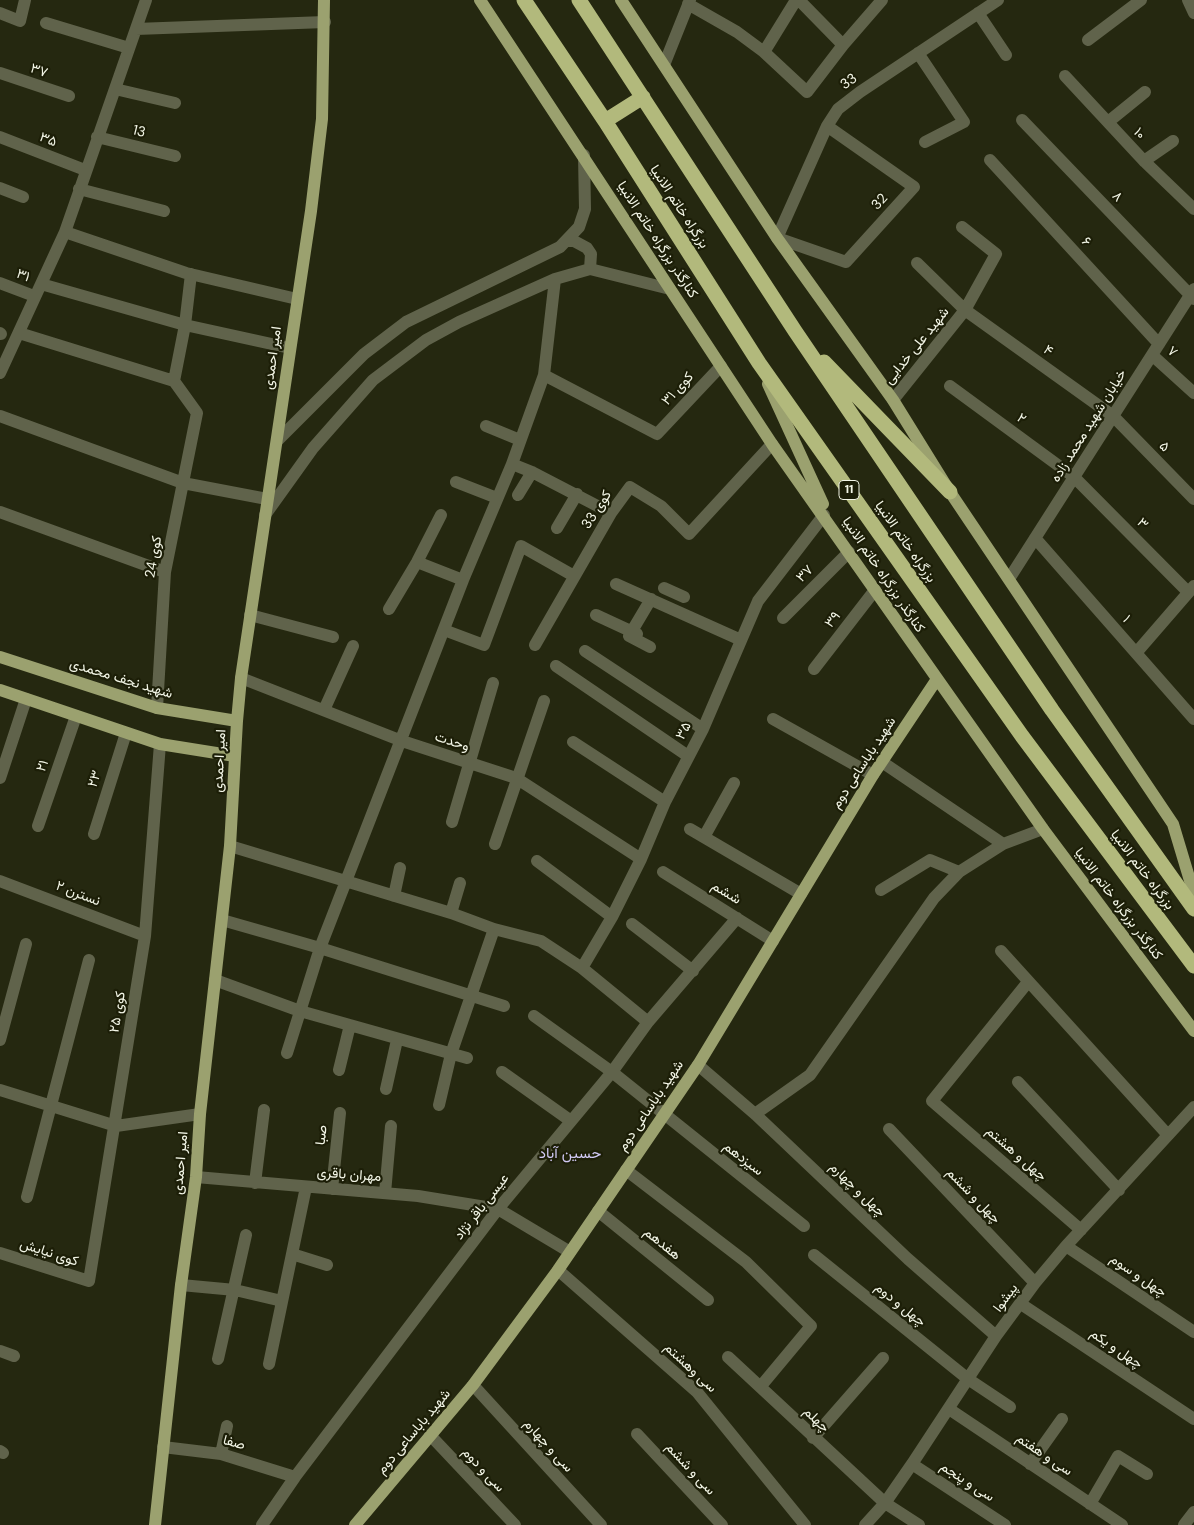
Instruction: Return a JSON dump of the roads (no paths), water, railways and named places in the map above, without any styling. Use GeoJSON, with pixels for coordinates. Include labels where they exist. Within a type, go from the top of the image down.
{"type":"FeatureCollection","features":[{"type":"Feature","properties":{"kind":"highway","name":"بزرگراه خاتم الانبیا"},"geometry":{"type":"LineString","coordinates":[[524,0],[605,121],[759,363],[1022,736],[1194,966]]}},
{"type":"Feature","properties":{"kind":"highway","name":"بزرگراه خاتم الانبیا"},"geometry":{"type":"LineString","coordinates":[[580,0],[795,331],[1052,710],[1194,909]]}},
{"type":"Feature","properties":{"kind":"highway"},"geometry":{"type":"LineString","coordinates":[[605,121],[643,98]]}},
{"type":"Feature","properties":{"kind":"highway"},"geometry":{"type":"LineString","coordinates":[[795,331],[950,492]]}},
{"type":"Feature","properties":{"kind":"main road","name":"امیر احمدی"},"geometry":{"type":"LineString","coordinates":[[155,1525],[181,1285],[196,1177],[200,1114],[230,846],[236,721],[241,678],[311,211],[322,119],[324,0]]}},
{"type":"Feature","properties":{"kind":"main road","name":"کنارگذر بزرگراه خاتم الانبیا"},"geometry":{"type":"LineString","coordinates":[[480,0],[584,155],[772,444],[834,529],[937,680],[1043,829],[1194,1032]]}},
{"type":"Feature","properties":{"kind":"main road"},"geometry":{"type":"LineString","coordinates":[[621,0],[777,238],[893,400],[950,492],[1172,824],[1194,894]]}},
{"type":"Feature","properties":{"kind":"main road"},"geometry":{"type":"LineString","coordinates":[[759,363],[834,529]]}},
{"type":"Feature","properties":{"kind":"main road","name":"شهید نجف محمدی"},"geometry":{"type":"LineString","coordinates":[[0,657],[156,708],[236,721]]}},
{"type":"Feature","properties":{"kind":"main road","name":"شهید باباساعی دوم"},"geometry":{"type":"LineString","coordinates":[[359,1523],[473,1385],[558,1270],[698,1065],[873,775],[937,680]]}},
{"type":"Feature","properties":{"kind":"main road"},"geometry":{"type":"LineString","coordinates":[[0,690],[160,744],[235,756]]}},
{"type":"Feature","properties":{"kind":"street"},"geometry":{"type":"LineString","coordinates":[[0,14],[20,21],[25,0]]}},
{"type":"Feature","properties":{"kind":"street"},"geometry":{"type":"LineString","coordinates":[[0,373],[65,232],[85,170],[146,0]]}},
{"type":"Feature","properties":{"kind":"street"},"geometry":{"type":"LineString","coordinates":[[764,52],[797,0],[843,45]]}},
{"type":"Feature","properties":{"kind":"street"},"geometry":{"type":"LineString","coordinates":[[664,66],[689,2],[737,32],[764,52],[808,92],[843,45],[882,0]]}},
{"type":"Feature","properties":{"kind":"street","name":"33"},"geometry":{"type":"LineString","coordinates":[[777,238],[827,126],[838,109],[860,92],[998,0]]}},
{"type":"Feature","properties":{"kind":"street"},"geometry":{"type":"LineString","coordinates":[[1088,40],[1141,0]]}},
{"type":"Feature","properties":{"kind":"street"},"geometry":{"type":"LineString","coordinates":[[1188,0],[1194,13]]}},
{"type":"Feature","properties":{"kind":"street"},"geometry":{"type":"LineString","coordinates":[[978,13],[1006,55]]}},
{"type":"Feature","properties":{"kind":"street"},"geometry":{"type":"LineString","coordinates":[[136,29],[325,22]]}},
{"type":"Feature","properties":{"kind":"street"},"geometry":{"type":"LineString","coordinates":[[46,23],[129,48]]}},
{"type":"Feature","properties":{"kind":"street"},"geometry":{"type":"LineString","coordinates":[[918,53],[964,122],[925,142]]}},
{"type":"Feature","properties":{"kind":"street","name":"۳۷"},"geometry":{"type":"LineString","coordinates":[[0,73],[69,96]]}},
{"type":"Feature","properties":{"kind":"street","name":"۱۰"},"geometry":{"type":"LineString","coordinates":[[1065,76],[1144,161],[1194,210]]}},
{"type":"Feature","properties":{"kind":"street"},"geometry":{"type":"LineString","coordinates":[[114,89],[175,103]]}},
{"type":"Feature","properties":{"kind":"street"},"geometry":{"type":"LineString","coordinates":[[1108,122],[1144,92]]}},
{"type":"Feature","properties":{"kind":"street","name":"۸"},"geometry":{"type":"LineString","coordinates":[[1022,120],[1193,294]]}},
{"type":"Feature","properties":{"kind":"street","name":"32"},"geometry":{"type":"LineString","coordinates":[[777,238],[846,262],[914,187],[827,126]]}},
{"type":"Feature","properties":{"kind":"street","name":"۳۵"},"geometry":{"type":"LineString","coordinates":[[0,137],[85,170]]}},
{"type":"Feature","properties":{"kind":"street","name":"13"},"geometry":{"type":"LineString","coordinates":[[97,137],[174,156]]}},
{"type":"Feature","properties":{"kind":"street"},"geometry":{"type":"LineString","coordinates":[[1144,161],[1172,141]]}},
{"type":"Feature","properties":{"kind":"street"},"geometry":{"type":"LineString","coordinates":[[277,441],[364,354],[406,322],[535,261],[560,247],[579,227],[585,210],[584,155]]}},
{"type":"Feature","properties":{"kind":"street","name":"۶"},"geometry":{"type":"LineString","coordinates":[[990,160],[1156,349]]}},
{"type":"Feature","properties":{"kind":"street"},"geometry":{"type":"LineString","coordinates":[[0,188],[23,197]]}},
{"type":"Feature","properties":{"kind":"street"},"geometry":{"type":"LineString","coordinates":[[79,189],[164,211]]}},
{"type":"Feature","properties":{"kind":"street","name":"شهید علی خدایی"},"geometry":{"type":"LineString","coordinates":[[893,400],[965,310],[996,254],[962,227]]}},
{"type":"Feature","properties":{"kind":"street"},"geometry":{"type":"LineString","coordinates":[[65,232],[191,274],[297,300]]}},
{"type":"Feature","properties":{"kind":"street"},"geometry":{"type":"LineString","coordinates":[[566,241],[574,240],[587,248],[591,254],[590,269]]}},
{"type":"Feature","properties":{"kind":"street","name":"۴"},"geometry":{"type":"LineString","coordinates":[[917,263],[965,310],[1113,416]]}},
{"type":"Feature","properties":{"kind":"street"},"geometry":{"type":"LineString","coordinates":[[265,515],[313,448],[373,380],[426,340],[459,322],[555,279],[590,269],[670,289]]}},
{"type":"Feature","properties":{"kind":"street"},"geometry":{"type":"LineString","coordinates":[[19,333],[174,381],[186,325],[191,274]]}},
{"type":"Feature","properties":{"kind":"street"},"geometry":{"type":"LineString","coordinates":[[287,1053],[320,948],[463,580],[512,464],[544,375],[555,279]]}},
{"type":"Feature","properties":{"kind":"street","name":"۳۱"},"geometry":{"type":"LineString","coordinates":[[0,283],[34,296]]}},
{"type":"Feature","properties":{"kind":"street"},"geometry":{"type":"LineString","coordinates":[[41,284],[186,325],[290,348]]}},
{"type":"Feature","properties":{"kind":"street","name":"خیابان شهید محمد زاده"},"geometry":{"type":"LineString","coordinates":[[1009,579],[1193,294]]}},
{"type":"Feature","properties":{"kind":"street","name":"۷"},"geometry":{"type":"LineString","coordinates":[[1156,349],[1194,393]]}},
{"type":"Feature","properties":{"kind":"street","name":"کوی ۳۱"},"geometry":{"type":"LineString","coordinates":[[544,375],[656,434],[721,366]]}},
{"type":"Feature","properties":{"kind":"street","name":"کوی 24"},"geometry":{"type":"LineString","coordinates":[[156,708],[165,572],[197,413],[174,381]]}},
{"type":"Feature","properties":{"kind":"street","name":"۲"},"geometry":{"type":"LineString","coordinates":[[950,386],[1074,477]]}},
{"type":"Feature","properties":{"kind":"street"},"geometry":{"type":"LineString","coordinates":[[0,416],[183,483],[267,499]]}},
{"type":"Feature","properties":{"kind":"street","name":"۵"},"geometry":{"type":"LineString","coordinates":[[1113,416],[1194,499]]}},
{"type":"Feature","properties":{"kind":"street"},"geometry":{"type":"LineString","coordinates":[[486,426],[520,440]]}},
{"type":"Feature","properties":{"kind":"street","name":"کوی 33"},"geometry":{"type":"LineString","coordinates":[[535,645],[611,513],[630,487],[661,506],[689,534],[772,444]]}},
{"type":"Feature","properties":{"kind":"street"},"geometry":{"type":"LineString","coordinates":[[512,464],[577,494],[611,513]]}},
{"type":"Feature","properties":{"kind":"street"},"geometry":{"type":"LineString","coordinates":[[518,495],[532,472]]}},
{"type":"Feature","properties":{"kind":"street","name":"۳"},"geometry":{"type":"LineString","coordinates":[[1074,477],[1191,589]]}},
{"type":"Feature","properties":{"kind":"street"},"geometry":{"type":"LineString","coordinates":[[456,482],[497,498]]}},
{"type":"Feature","properties":{"kind":"street"},"geometry":{"type":"LineString","coordinates":[[557,528],[577,494]]}},
{"type":"Feature","properties":{"kind":"street"},"geometry":{"type":"LineString","coordinates":[[0,512],[165,572]]}},
{"type":"Feature","properties":{"kind":"street"},"geometry":{"type":"LineString","coordinates":[[389,609],[417,562],[441,515]]}},
{"type":"Feature","properties":{"kind":"street","name":"۳۵"},"geometry":{"type":"LineString","coordinates":[[582,968],[612,917],[641,859],[665,802],[703,729],[758,601],[824,515]]}},
{"type":"Feature","properties":{"kind":"street","name":"۱"},"geometry":{"type":"LineString","coordinates":[[1035,538],[1194,719]]}},
{"type":"Feature","properties":{"kind":"street"},"geometry":{"type":"LineString","coordinates":[[444,630],[484,646],[521,546],[574,576]]}},
{"type":"Feature","properties":{"kind":"street","name":"۳۷"},"geometry":{"type":"LineString","coordinates":[[783,618],[849,552]]}},
{"type":"Feature","properties":{"kind":"street"},"geometry":{"type":"LineString","coordinates":[[417,562],[463,580]]}},
{"type":"Feature","properties":{"kind":"street"},"geometry":{"type":"LineString","coordinates":[[616,584],[741,640]]}},
{"type":"Feature","properties":{"kind":"street"},"geometry":{"type":"LineString","coordinates":[[650,647],[629,636],[635,633],[665,586],[684,597]]}},
{"type":"Feature","properties":{"kind":"street"},"geometry":{"type":"LineString","coordinates":[[1136,653],[1191,589]]}},
{"type":"Feature","properties":{"kind":"street","name":"۳۹"},"geometry":{"type":"LineString","coordinates":[[814,669],[875,590]]}},
{"type":"Feature","properties":{"kind":"street"},"geometry":{"type":"LineString","coordinates":[[250,615],[333,637]]}},
{"type":"Feature","properties":{"kind":"street"},"geometry":{"type":"LineString","coordinates":[[596,615],[635,633]]}},
{"type":"Feature","properties":{"kind":"street"},"geometry":{"type":"LineString","coordinates":[[324,710],[353,646]]}},
{"type":"Feature","properties":{"kind":"street"},"geometry":{"type":"LineString","coordinates":[[585,651],[703,729]]}},
{"type":"Feature","properties":{"kind":"street"},"geometry":{"type":"LineString","coordinates":[[556,666],[688,756]]}},
{"type":"Feature","properties":{"kind":"street","name":"وحدت"},"geometry":{"type":"LineString","coordinates":[[241,678],[402,741],[516,778],[641,859]]}},
{"type":"Feature","properties":{"kind":"street"},"geometry":{"type":"LineString","coordinates":[[452,822],[493,683]]}},
{"type":"Feature","properties":{"kind":"street"},"geometry":{"type":"LineString","coordinates":[[0,778],[26,699]]}},
{"type":"Feature","properties":{"kind":"street"},"geometry":{"type":"LineString","coordinates":[[495,844],[516,778],[544,701]]}},
{"type":"Feature","properties":{"kind":"street","name":"۲۱"},"geometry":{"type":"LineString","coordinates":[[38,826],[76,716]]}},
{"type":"Feature","properties":{"kind":"street"},"geometry":{"type":"LineString","coordinates":[[773,719],[873,775]]}},
{"type":"Feature","properties":{"kind":"street","name":"۲۳"},"geometry":{"type":"LineString","coordinates":[[94,834],[126,733]]}},
{"type":"Feature","properties":{"kind":"street"},"geometry":{"type":"LineString","coordinates":[[573,742],[665,802]]}},
{"type":"Feature","properties":{"kind":"street","name":"کوی ۲۵"},"geometry":{"type":"LineString","coordinates":[[89,1281],[116,1126],[145,936],[160,744]]}},
{"type":"Feature","properties":{"kind":"street"},"geometry":{"type":"LineString","coordinates":[[882,762],[1003,844]]}},
{"type":"Feature","properties":{"kind":"street"},"geometry":{"type":"LineString","coordinates":[[704,837],[734,783]]}},
{"type":"Feature","properties":{"kind":"street"},"geometry":{"type":"LineString","coordinates":[[690,829],[801,894]]}},
{"type":"Feature","properties":{"kind":"street"},"geometry":{"type":"LineString","coordinates":[[755,1114],[810,1075],[934,898],[959,872],[1003,844],[1043,829]]}},
{"type":"Feature","properties":{"kind":"street"},"geometry":{"type":"LineString","coordinates":[[230,846],[494,929],[541,941],[582,968],[648,1022]]}},
{"type":"Feature","properties":{"kind":"street"},"geometry":{"type":"LineString","coordinates":[[881,890],[930,860],[959,872]]}},
{"type":"Feature","properties":{"kind":"street"},"geometry":{"type":"LineString","coordinates":[[537,861],[612,917]]}},
{"type":"Feature","properties":{"kind":"street"},"geometry":{"type":"LineString","coordinates":[[394,896],[400,868]]}},
{"type":"Feature","properties":{"kind":"street","name":"ششم"},"geometry":{"type":"LineString","coordinates":[[663,872],[773,941]]}},
{"type":"Feature","properties":{"kind":"street","name":"نسترن ۲"},"geometry":{"type":"LineString","coordinates":[[0,881],[145,936]]}},
{"type":"Feature","properties":{"kind":"street"},"geometry":{"type":"LineString","coordinates":[[451,914],[460,883]]}},
{"type":"Feature","properties":{"kind":"street","name":"عیسی باقر نژاد"},"geometry":{"type":"LineString","coordinates":[[262,1525],[498,1209],[612,1072],[648,1022],[738,918]]}},
{"type":"Feature","properties":{"kind":"street"},"geometry":{"type":"LineString","coordinates":[[222,920],[320,948],[504,1006]]}},
{"type":"Feature","properties":{"kind":"street"},"geometry":{"type":"LineString","coordinates":[[632,924],[693,971]]}},
{"type":"Feature","properties":{"kind":"street"},"geometry":{"type":"LineString","coordinates":[[439,1105],[451,1054],[494,929]]}},
{"type":"Feature","properties":{"kind":"street"},"geometry":{"type":"LineString","coordinates":[[0,1040],[26,944]]}},
{"type":"Feature","properties":{"kind":"street"},"geometry":{"type":"LineString","coordinates":[[1001,951],[1167,1134]]}},
{"type":"Feature","properties":{"kind":"street"},"geometry":{"type":"LineString","coordinates":[[27,1197],[89,960]]}},
{"type":"Feature","properties":{"kind":"street"},"geometry":{"type":"LineString","coordinates":[[215,980],[300,1011],[397,1040],[467,1058]]}},
{"type":"Feature","properties":{"kind":"street","name":"چهل و هشتم"},"geometry":{"type":"LineString","coordinates":[[1028,982],[932,1101],[1081,1230]]}},
{"type":"Feature","properties":{"kind":"street","name":"سیزدهم"},"geometry":{"type":"LineString","coordinates":[[534,1016],[612,1072],[663,1116],[804,1226]]}},
{"type":"Feature","properties":{"kind":"street"},"geometry":{"type":"LineString","coordinates":[[339,1070],[350,1026]]}},
{"type":"Feature","properties":{"kind":"street"},"geometry":{"type":"LineString","coordinates":[[386,1089],[397,1040]]}},
{"type":"Feature","properties":{"kind":"street","name":"چهل و چهارم"},"geometry":{"type":"LineString","coordinates":[[698,1065],[755,1114],[908,1259],[996,1336]]}},
{"type":"Feature","properties":{"kind":"street"},"geometry":{"type":"LineString","coordinates":[[502,1072],[571,1121]]}},
{"type":"Feature","properties":{"kind":"street"},"geometry":{"type":"LineString","coordinates":[[1018,1082],[1119,1190]]}},
{"type":"Feature","properties":{"kind":"street"},"geometry":{"type":"LineString","coordinates":[[0,1090],[116,1126],[200,1114]]}},
{"type":"Feature","properties":{"kind":"street","name":"پیشوا"},"geometry":{"type":"LineString","coordinates":[[865,1525],[885,1503],[996,1336],[1035,1283],[1167,1134],[1194,1107]]}},
{"type":"Feature","properties":{"kind":"street"},"geometry":{"type":"LineString","coordinates":[[254,1183],[264,1110]]}},
{"type":"Feature","properties":{"kind":"street","name":"صبا"},"geometry":{"type":"LineString","coordinates":[[332,1189],[340,1113]]}},
{"type":"Feature","properties":{"kind":"street"},"geometry":{"type":"LineString","coordinates":[[385,1193],[391,1126]]}},
{"type":"Feature","properties":{"kind":"street","name":"چهل و ششم"},"geometry":{"type":"LineString","coordinates":[[889,1129],[1035,1283]]}},
{"type":"Feature","properties":{"kind":"street"},"geometry":{"type":"LineString","coordinates":[[626,1170],[746,1262],[811,1326],[761,1386]]}},
{"type":"Feature","properties":{"kind":"street","name":"مهران باقری"},"geometry":{"type":"LineString","coordinates":[[196,1177],[418,1196],[498,1209]]}},
{"type":"Feature","properties":{"kind":"street"},"geometry":{"type":"LineString","coordinates":[[269,1364],[306,1187]]}},
{"type":"Feature","properties":{"kind":"street"},"geometry":{"type":"LineString","coordinates":[[498,1209],[570,1252]]}},
{"type":"Feature","properties":{"kind":"street","name":"هفدهم"},"geometry":{"type":"LineString","coordinates":[[598,1211],[708,1300]]}},
{"type":"Feature","properties":{"kind":"street"},"geometry":{"type":"LineString","coordinates":[[218,1359],[246,1235]]}},
{"type":"Feature","properties":{"kind":"street","name":"چهل و سوم"},"geometry":{"type":"LineString","coordinates":[[1066,1246],[1194,1332]]}},
{"type":"Feature","properties":{"kind":"street","name":"کوی نیایش"},"geometry":{"type":"LineString","coordinates":[[0,1252],[89,1281]]}},
{"type":"Feature","properties":{"kind":"street"},"geometry":{"type":"LineString","coordinates":[[292,1254],[327,1265]]}},
{"type":"Feature","properties":{"kind":"street","name":"چهل و دوم"},"geometry":{"type":"LineString","coordinates":[[814,1255],[968,1379],[1010,1407]]}},
{"type":"Feature","properties":{"kind":"street","name":"سی وهشتم"},"geometry":{"type":"LineString","coordinates":[[558,1270],[697,1392],[805,1525]]}},
{"type":"Feature","properties":{"kind":"street"},"geometry":{"type":"LineString","coordinates":[[181,1285],[234,1290],[282,1302]]}},
{"type":"Feature","properties":{"kind":"street","name":"چهل و یکم"},"geometry":{"type":"LineString","coordinates":[[1021,1304],[1194,1418]]}},
{"type":"Feature","properties":{"kind":"street"},"geometry":{"type":"LineString","coordinates":[[0,1351],[14,1356]]}},
{"type":"Feature","properties":{"kind":"street","name":"چهلم"},"geometry":{"type":"LineString","coordinates":[[728,1357],[885,1503],[919,1525]]}},
{"type":"Feature","properties":{"kind":"street"},"geometry":{"type":"LineString","coordinates":[[813,1438],[883,1358]]}},
{"type":"Feature","properties":{"kind":"street","name":"سی و چهارم"},"geometry":{"type":"LineString","coordinates":[[473,1385],[601,1525]]}},
{"type":"Feature","properties":{"kind":"street","name":"سی و هفتم"},"geometry":{"type":"LineString","coordinates":[[949,1409],[1122,1525]]}},
{"type":"Feature","properties":{"kind":"street"},"geometry":{"type":"LineString","coordinates":[[1030,1464],[1062,1419]]}},
{"type":"Feature","properties":{"kind":"street"},"geometry":{"type":"LineString","coordinates":[[222,1454],[226,1426]]}},
{"type":"Feature","properties":{"kind":"street","name":"سی و ششم"},"geometry":{"type":"LineString","coordinates":[[637,1434],[722,1525]]}},
{"type":"Feature","properties":{"kind":"street","name":"سی و دوم"},"geometry":{"type":"LineString","coordinates":[[430,1435],[515,1525]]}},
{"type":"Feature","properties":{"kind":"street","name":"صفا"},"geometry":{"type":"LineString","coordinates":[[163,1447],[222,1454],[296,1477]]}},
{"type":"Feature","properties":{"kind":"street"},"geometry":{"type":"LineString","coordinates":[[1090,1504],[1118,1456],[1146,1474]]}},
{"type":"Feature","properties":{"kind":"street","name":"سی و پنجم"},"geometry":{"type":"LineString","coordinates":[[912,1464],[1005,1525]]}},
{"type":"Feature","properties":{"kind":"street"},"geometry":{"type":"LineString","coordinates":[[1184,1525],[1194,1512]]}},
{"type":"Feature","properties":{"kind":"district","name":"حسین آباد"},"geometry":{"type":"Point","coordinates":[570,1154]}}]}
